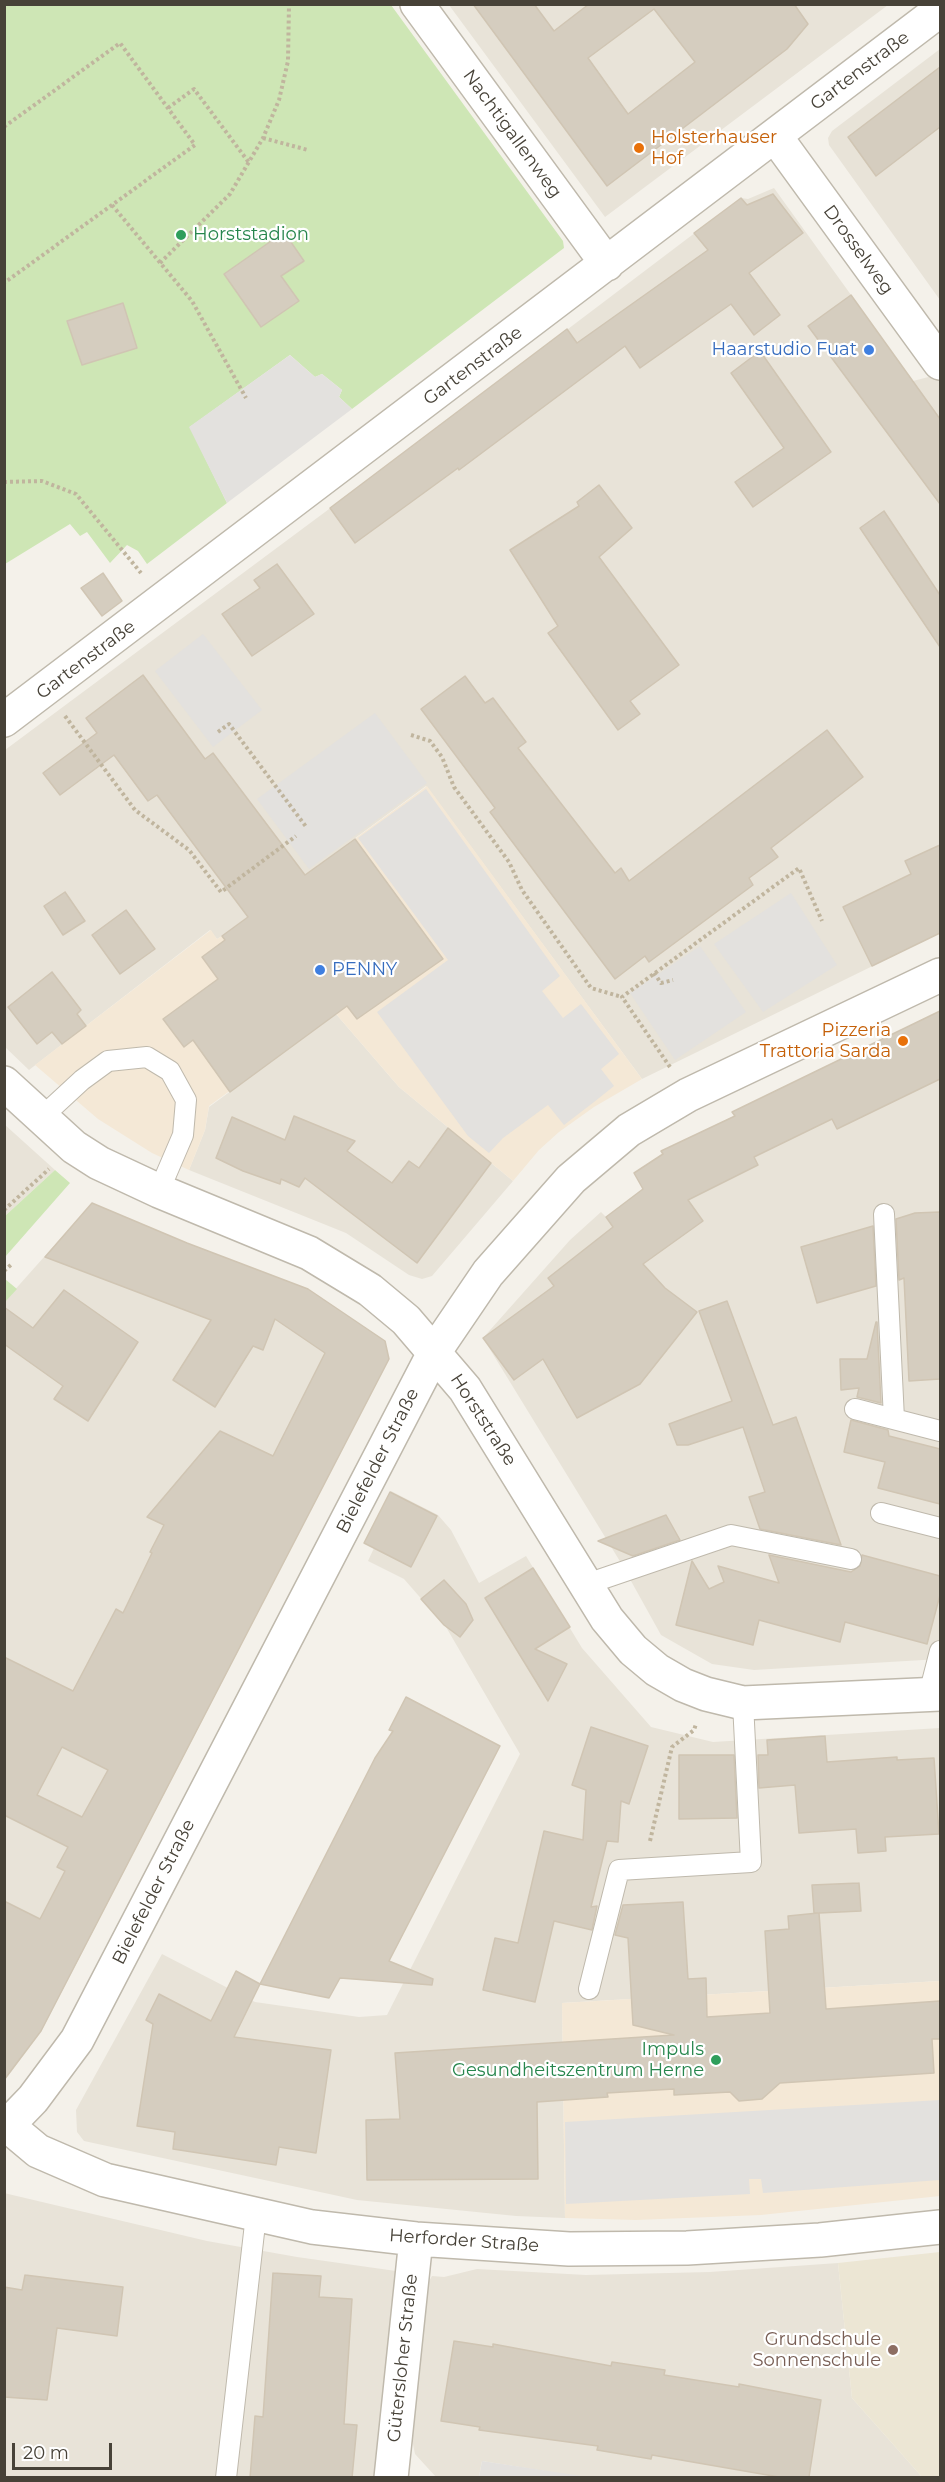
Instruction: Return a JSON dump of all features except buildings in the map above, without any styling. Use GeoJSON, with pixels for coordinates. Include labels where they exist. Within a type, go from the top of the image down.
{"type":"FeatureCollection","features":[{"type":"Feature","properties":{"kind":"street","name":"Nachtigallenweg"},"geometry":{"type":"LineString","coordinates":[[417,4],[607,264]]}},
{"type":"Feature","properties":{"kind":"street","name":"Gartenstraße"},"geometry":{"type":"LineString","coordinates":[[4,720],[46,691],[940,10]]}},
{"type":"Feature","properties":{"kind":"street","name":"Drosselweg"},"geometry":{"type":"LineString","coordinates":[[775,136],[940,363]]}},
{"type":"Feature","properties":{"kind":"street","name":"Bielefelder Straße"},"geometry":{"type":"LineString","coordinates":[[6,2127],[33,2099],[77,2040],[435,1351],[488,1273],[572,1179],[629,1130],[688,1095],[940,975]]}},
{"type":"Feature","properties":{"kind":"street","name":"Horststraße"},"geometry":{"type":"LineString","coordinates":[[4,1083],[75,1147],[99,1162],[159,1191],[309,1253],[370,1290],[406,1320],[435,1351],[465,1389],[587,1584],[607,1620],[633,1650],[657,1670],[683,1686],[706,1695],[743,1703],[935,1694]]}},
{"type":"Feature","properties":{"kind":"street","name":"Herforder Straße"},"geometry":{"type":"LineString","coordinates":[[6,2127],[38,2151],[105,2180],[312,2228],[416,2239],[569,2249],[687,2248],[820,2240],[940,2227]]}},
{"type":"Feature","properties":{"kind":"street","name":"Gütersloher Straße"},"geometry":{"type":"LineString","coordinates":[[391,2478],[416,2239]]}},
{"type":"Feature","properties":{"kind":"lane"},"geometry":{"type":"LineString","coordinates":[[42,1117],[82,1080],[108,1061],[147,1057],[170,1071],[186,1100],[183,1135],[159,1191]]}},
{"type":"Feature","properties":{"kind":"lane"},"geometry":{"type":"LineString","coordinates":[[884,1214],[894,1419]]}},
{"type":"Feature","properties":{"kind":"lane"},"geometry":{"type":"LineString","coordinates":[[855,1409],[940,1431]]}},
{"type":"Feature","properties":{"kind":"lane"},"geometry":{"type":"LineString","coordinates":[[881,1513],[940,1528]]}},
{"type":"Feature","properties":{"kind":"lane"},"geometry":{"type":"LineString","coordinates":[[587,1584],[731,1534],[851,1559]]}},
{"type":"Feature","properties":{"kind":"lane"},"geometry":{"type":"LineString","coordinates":[[935,1694],[940,1651]]}},
{"type":"Feature","properties":{"kind":"lane"},"geometry":{"type":"LineString","coordinates":[[589,1989],[619,1870],[751,1863],[743,1703]]}},
{"type":"Feature","properties":{"kind":"lane"},"geometry":{"type":"LineString","coordinates":[[226,2478],[256,2216]]}},
{"type":"Feature","properties":{"kind":"path"},"geometry":{"type":"LineString","coordinates":[[160,263],[230,194],[250,164],[263,138],[279,100],[288,61],[289,4]]}},
{"type":"Feature","properties":{"kind":"path"},"geometry":{"type":"LineString","coordinates":[[4,127],[120,43],[195,145],[4,283]]}},
{"type":"Feature","properties":{"kind":"path"},"geometry":{"type":"LineString","coordinates":[[168,108],[194,89],[250,164]]}},
{"type":"Feature","properties":{"kind":"path"},"geometry":{"type":"LineString","coordinates":[[263,138],[308,150]]}},
{"type":"Feature","properties":{"kind":"path"},"geometry":{"type":"LineString","coordinates":[[112,205],[196,307],[246,398]]}},
{"type":"Feature","properties":{"kind":"path"},"geometry":{"type":"LineString","coordinates":[[4,482],[42,482],[76,494],[164,601]]}},
{"type":"Feature","properties":{"kind":"path"},"geometry":{"type":"LineString","coordinates":[[46,691],[135,810],[189,850],[221,892],[296,836]]}},
{"type":"Feature","properties":{"kind":"path"},"geometry":{"type":"LineString","coordinates":[[218,732],[229,724],[307,828]]}},
{"type":"Feature","properties":{"kind":"path"},"geometry":{"type":"LineString","coordinates":[[411,735],[430,741],[442,757],[454,787],[509,862],[522,890],[591,988],[622,996],[688,1095]]}},
{"type":"Feature","properties":{"kind":"path"},"geometry":{"type":"LineString","coordinates":[[622,996],[799,868],[822,921]]}},
{"type":"Feature","properties":{"kind":"path"},"geometry":{"type":"LineString","coordinates":[[654,973],[661,982],[673,980]]}},
{"type":"Feature","properties":{"kind":"path"},"geometry":{"type":"LineString","coordinates":[[4,1210],[75,1147]]}},
{"type":"Feature","properties":{"kind":"path"},"geometry":{"type":"LineString","coordinates":[[4,1271],[12,1264]]}},
{"type":"Feature","properties":{"kind":"path"},"geometry":{"type":"LineString","coordinates":[[650,1868],[649,1846],[672,1747],[694,1730],[706,1695]]}},
{"type":"Feature","properties":{"kind":"shaded area"},"geometry":{"type":"Polygon","coordinates":[[[449,5],[888,5],[605,217],[449,5]]]}},
{"type":"Feature","properties":{"kind":"shaded area"},"geometry":{"type":"Polygon","coordinates":[[[940,49],[940,300],[829,145],[828,138],[832,131],[940,49]]]}},
{"type":"Feature","properties":{"kind":"shaded area"},"geometry":{"type":"Polygon","coordinates":[[[774,188],[913,381],[940,374],[940,933],[642,1079],[426,786],[222,936],[217,939],[210,930],[29,1070],[5,1047],[5,750],[395,460],[741,198],[748,199],[774,188]]]}},
{"type":"Feature","properties":{"kind":"shaded area"},"geometry":{"type":"Polygon","coordinates":[[[290,355],[315,377],[322,374],[342,390],[339,397],[352,409],[227,503],[189,427],[290,355]]]}},
{"type":"Feature","properties":{"kind":"shaded area"},"geometry":{"type":"Polygon","coordinates":[[[203,634],[262,710],[213,747],[155,671],[203,634]]]}},
{"type":"Feature","properties":{"kind":"shaded area"},"geometry":{"type":"Polygon","coordinates":[[[375,713],[427,783],[309,869],[257,799],[375,713]]]}},
{"type":"Feature","properties":{"kind":"shaded area"},"geometry":{"type":"Polygon","coordinates":[[[427,786],[642,1079],[594,1107],[559,1132],[539,1150],[513,1181],[399,1087],[336,1014],[209,1106],[205,1130],[189,1170],[152,1153],[98,1119],[35,1065],[211,930],[217,939],[222,936],[427,786]]]}},
{"type":"Feature","properties":{"kind":"shaded area"},"geometry":{"type":"Polygon","coordinates":[[[426,789],[560,976],[542,991],[563,1018],[581,1004],[619,1054],[601,1069],[614,1086],[564,1125],[548,1105],[503,1138],[489,1153],[468,1136],[377,1012],[448,960],[358,838],[426,789]]]}},
{"type":"Feature","properties":{"kind":"shaded area"},"geometry":{"type":"Polygon","coordinates":[[[791,893],[837,965],[763,1012],[714,944],[791,893]]]}},
{"type":"Feature","properties":{"kind":"shaded area"},"geometry":{"type":"Polygon","coordinates":[[[700,946],[746,1012],[675,1060],[630,993],[700,946]]]}},
{"type":"Feature","properties":{"kind":"shaded area"},"geometry":{"type":"Polygon","coordinates":[[[940,1011],[940,1659],[754,1670],[712,1664],[661,1635],[621,1563],[483,1338],[570,1240],[601,1212],[606,1217],[643,1189],[663,1155],[661,1151],[734,1116],[732,1112],[940,1011]]]}},
{"type":"Feature","properties":{"kind":"shaded area"},"geometry":{"type":"Polygon","coordinates":[[[336,1014],[399,1087],[513,1181],[432,1276],[422,1279],[409,1275],[346,1233],[189,1170],[205,1130],[209,1107],[336,1014]]]}},
{"type":"Feature","properties":{"kind":"shaded area"},"geometry":{"type":"Polygon","coordinates":[[[4,1124],[55,1170],[5,1216],[4,1216],[4,1124]]]}},
{"type":"Feature","properties":{"kind":"shaded area"},"geometry":{"type":"Polygon","coordinates":[[[92,1203],[187,1243],[308,1289],[385,1341],[389,1359],[42,2030],[5,2080],[4,1302],[92,1203]]]}},
{"type":"Feature","properties":{"kind":"shaded area"},"geometry":{"type":"Polygon","coordinates":[[[391,1491],[438,1515],[451,1530],[479,1583],[526,1556],[582,1648],[651,1727],[713,1742],[940,1728],[940,1981],[562,2003],[565,2218],[516,2216],[357,2200],[84,2141],[77,2132],[76,2110],[162,1954],[255,2002],[359,2017],[387,2015],[520,1754],[446,1627],[404,1579],[368,1561],[374,1548],[364,1543],[391,1491]]]}},
{"type":"Feature","properties":{"kind":"shaded area"},"geometry":{"type":"Polygon","coordinates":[[[940,1981],[940,2196],[761,2215],[636,2220],[565,2218],[562,2003],[940,1981]]]}},
{"type":"Feature","properties":{"kind":"shaded area"},"geometry":{"type":"Polygon","coordinates":[[[940,2100],[940,2180],[763,2193],[761,2179],[749,2179],[750,2194],[566,2204],[565,2122],[940,2100]]]}},
{"type":"Feature","properties":{"kind":"shaded area"},"geometry":{"type":"Polygon","coordinates":[[[4,2193],[207,2241],[396,2271],[375,2477],[5,2477],[4,2193]]]}},
{"type":"Feature","properties":{"kind":"shaded area","name":"Grundschule Sonnenschule"},"geometry":{"type":"Polygon","coordinates":[[[940,2252],[940,2477],[922,2477],[852,2398],[838,2263],[940,2252]]]}},
{"type":"Feature","properties":{"kind":"shaded area"},"geometry":{"type":"Polygon","coordinates":[[[838,2263],[852,2398],[922,2477],[588,2478],[482,2461],[479,2477],[436,2477],[415,2454],[411,2434],[428,2283],[432,2276],[444,2277],[477,2269],[586,2275],[710,2272],[838,2263]]]}},
{"type":"Feature","properties":{"kind":"shaded area"},"geometry":{"type":"Polygon","coordinates":[[[482,2461],[588,2477],[479,2477],[482,2461]]]}},
{"type":"Feature","properties":{"kind":"green space","name":"Horststadion"},"geometry":{"type":"Polygon","coordinates":[[[5,5],[391,5],[563,241],[564,248],[352,409],[339,397],[342,390],[322,374],[315,377],[290,355],[190,427],[227,503],[147,564],[138,551],[127,545],[110,563],[87,532],[80,536],[70,524],[5,564],[5,5]]]}},
{"type":"Feature","properties":{"kind":"green space"},"geometry":{"type":"Polygon","coordinates":[[[55,1170],[70,1183],[5,1257],[5,1216],[55,1170]]]}},
{"type":"Feature","properties":{"kind":"green space"},"geometry":{"type":"Polygon","coordinates":[[[5,1279],[17,1289],[4,1302],[5,1279]]]}},
{"type":"Feature","properties":{"kind":"place","name":"Holsterhauser Hof"},"geometry":{"type":"Point","coordinates":[639,148]}},
{"type":"Feature","properties":{"kind":"place","name":"Horststadion"},"geometry":{"type":"Point","coordinates":[181,235]}},
{"type":"Feature","properties":{"kind":"place","name":"Haarstudio Fuat"},"geometry":{"type":"Point","coordinates":[869,350]}},
{"type":"Feature","properties":{"kind":"place","name":"PENNY"},"geometry":{"type":"Point","coordinates":[320,970]}},
{"type":"Feature","properties":{"kind":"place","name":"Pizzeria Trattoria Sarda"},"geometry":{"type":"Point","coordinates":[903,1041]}},
{"type":"Feature","properties":{"kind":"place","name":"Impuls Gesundheitszentrum Herne"},"geometry":{"type":"Point","coordinates":[716,2060]}},
{"type":"Feature","properties":{"kind":"place","name":"Grundschule Sonnenschule"},"geometry":{"type":"Point","coordinates":[893,2350]}}]}
